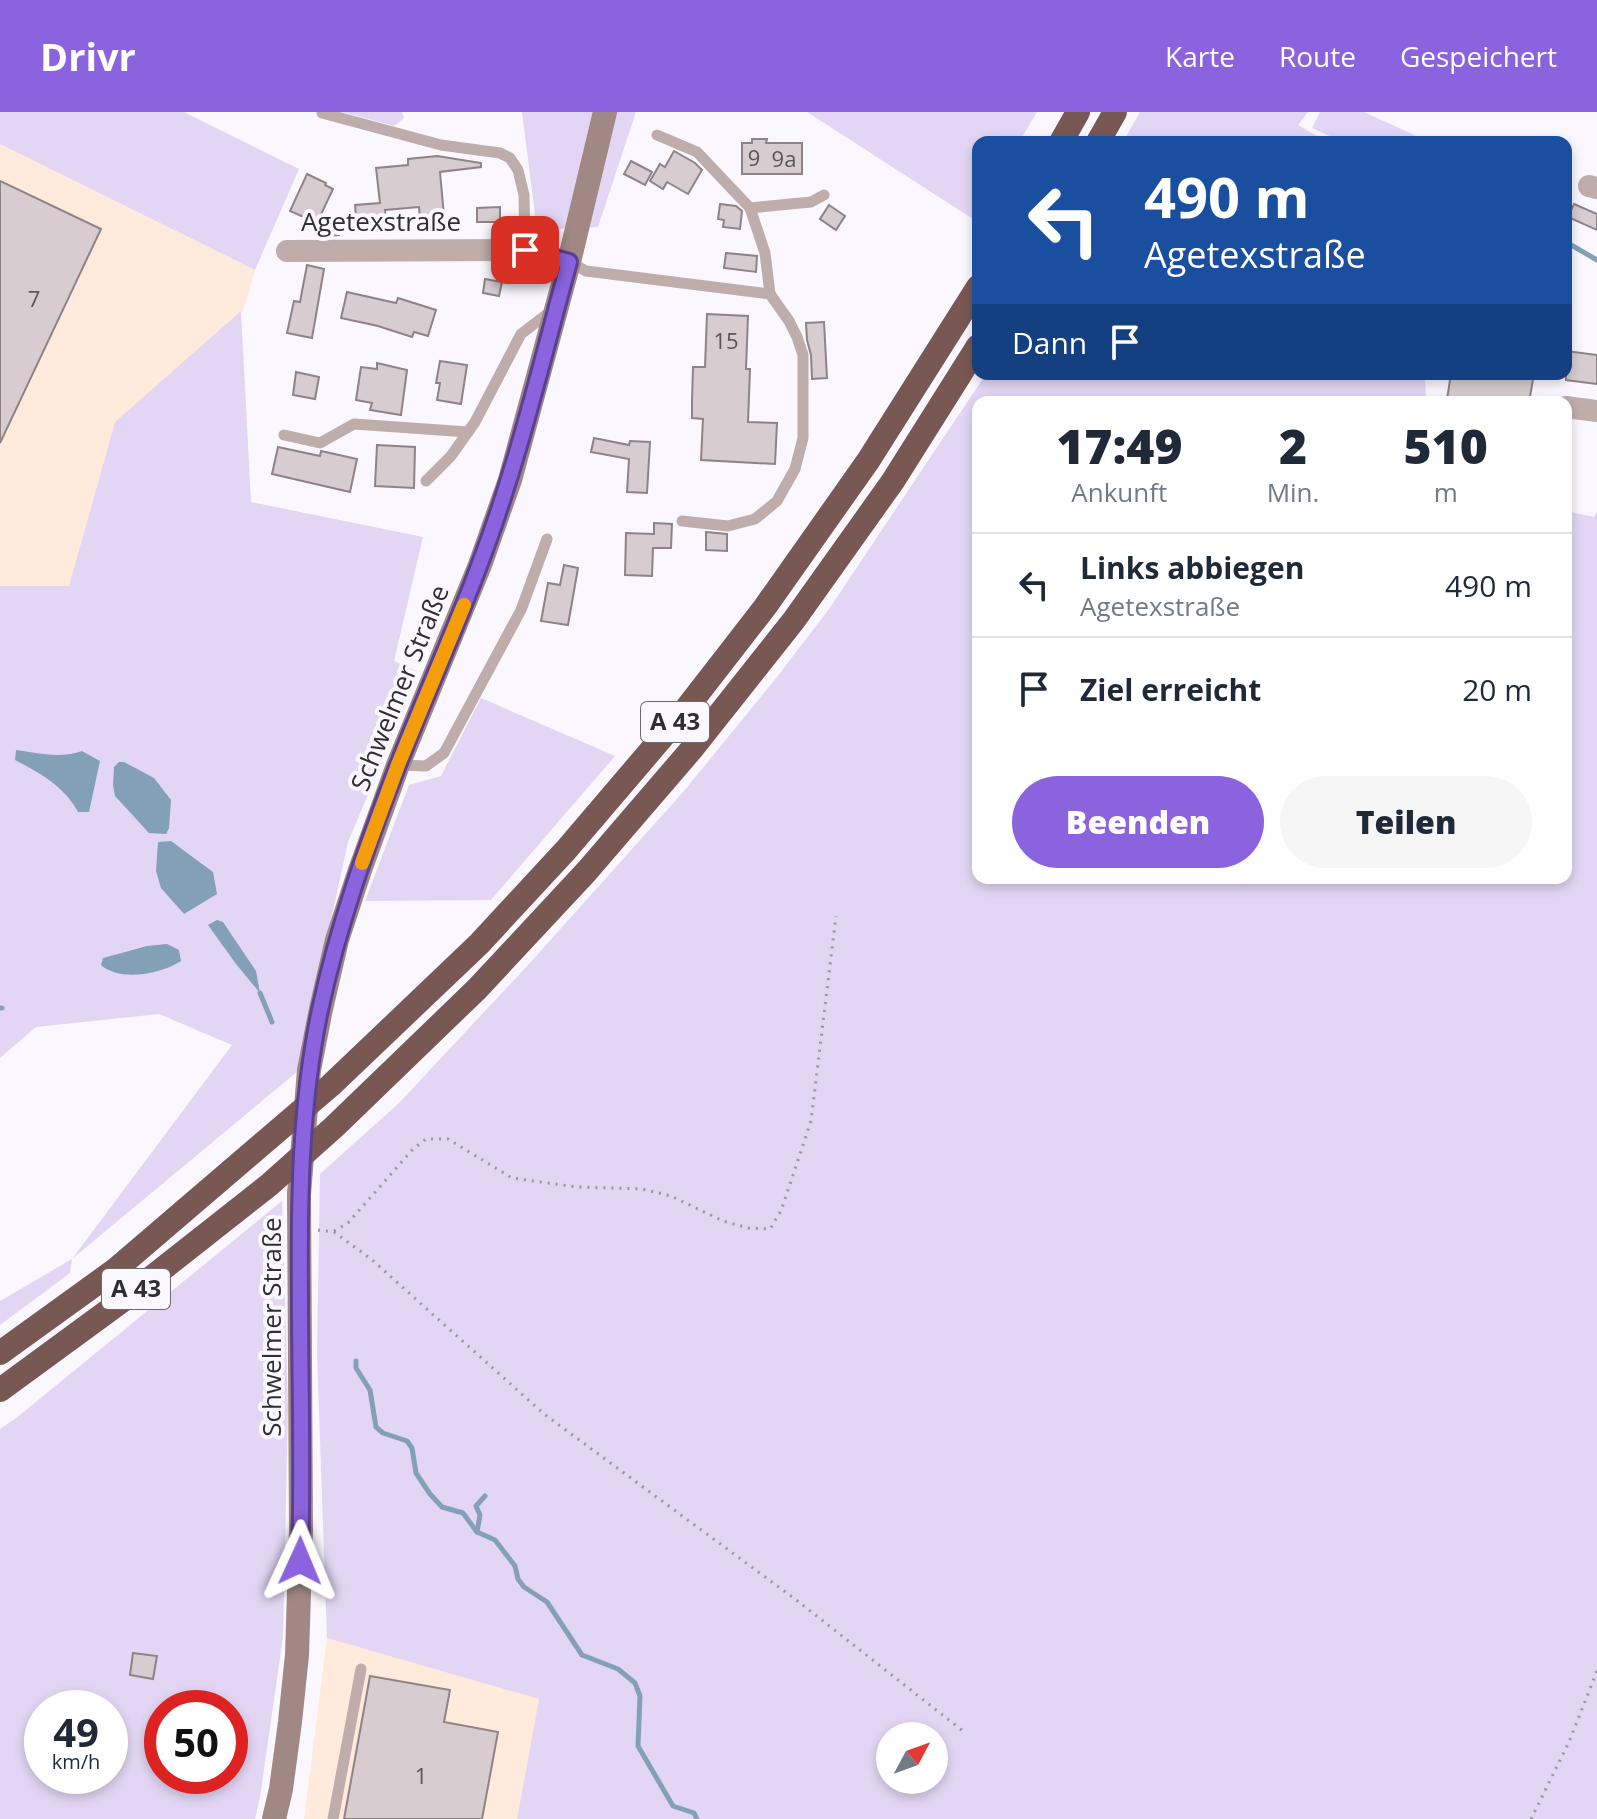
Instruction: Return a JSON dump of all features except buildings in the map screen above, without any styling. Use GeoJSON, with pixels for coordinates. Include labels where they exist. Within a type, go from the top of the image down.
{"type":"FeatureCollection","features":[{"type":"Feature","properties":{"kind":"highway"},"geometry":{"type":"LineString","coordinates":[[1064,136],[1078,112]]}},
{"type":"Feature","properties":{"kind":"highway"},"geometry":{"type":"LineString","coordinates":[[1101,136],[1115,112]]}},
{"type":"Feature","properties":{"kind":"highway","name":"A 43"},"geometry":{"type":"LineString","coordinates":[[0,1353],[115,1270],[330,1086],[490,932],[566,850],[682,714],[765,607],[868,461],[972,296]]}},
{"type":"Feature","properties":{"kind":"highway","name":"A 43"},"geometry":{"type":"LineString","coordinates":[[0,1390],[123,1300],[269,1185],[477,989],[587,871],[691,750],[794,620],[893,481],[972,356]]}},
{"type":"Feature","properties":{"kind":"main road","name":"Schwelmer Straße"},"geometry":{"type":"LineString","coordinates":[[274,1819],[281,1789],[297,1655],[301,1530],[299,1194],[309,1070],[342,926],[398,765],[480,565],[510,480],[569,262],[605,112]]}},
{"type":"Feature","properties":{"kind":"street","name":"Agetexstraße"},"geometry":{"type":"LineString","coordinates":[[287,251],[525,250],[569,262]]}},
{"type":"Feature","properties":{"kind":"street"},"geometry":{"type":"LineString","coordinates":[[1572,408],[1597,411]]}},
{"type":"Feature","properties":{"kind":"lane"},"geometry":{"type":"LineString","coordinates":[[322,113],[441,145],[500,153],[510,158],[518,170],[524,195],[525,250]]}},
{"type":"Feature","properties":{"kind":"lane"},"geometry":{"type":"LineString","coordinates":[[657,135],[697,152],[750,208],[765,253],[770,294],[789,321],[803,355],[803,438],[795,469],[777,501],[755,519],[728,526],[682,521]]}},
{"type":"Feature","properties":{"kind":"lane"},"geometry":{"type":"LineString","coordinates":[[750,208],[811,202],[824,195]]}},
{"type":"Feature","properties":{"kind":"lane"},"geometry":{"type":"LineString","coordinates":[[569,262],[586,271],[770,294]]}},
{"type":"Feature","properties":{"kind":"lane"},"geometry":{"type":"LineString","coordinates":[[426,481],[451,456],[468,432],[521,334],[557,305]]}},
{"type":"Feature","properties":{"kind":"lane"},"geometry":{"type":"LineString","coordinates":[[284,435],[320,443],[354,424],[468,432]]}},
{"type":"Feature","properties":{"kind":"lane"},"geometry":{"type":"LineString","coordinates":[[398,765],[426,766],[444,753],[521,610],[547,539]]}},
{"type":"Feature","properties":{"kind":"lane"},"geometry":{"type":"LineString","coordinates":[[333,1819],[361,1669]]}},
{"type":"Feature","properties":{"kind":"path"},"geometry":{"type":"LineString","coordinates":[[334,1232],[348,1223],[413,1149],[426,1139],[448,1139],[512,1178],[577,1187],[642,1189],[671,1196],[723,1221],[748,1228],[770,1229],[781,1211],[811,1121],[836,916]]}},
{"type":"Feature","properties":{"kind":"path"},"geometry":{"type":"LineString","coordinates":[[299,1227],[334,1232],[371,1259],[544,1414],[795,1599],[963,1731]]}},
{"type":"Feature","properties":{"kind":"path"},"geometry":{"type":"LineString","coordinates":[[1531,1819],[1569,1742],[1597,1671]]}},
{"type":"Feature","properties":{"kind":"shaded area"},"geometry":{"type":"Polygon","coordinates":[[[0,112],[184,112],[299,169],[255,270],[0,144],[0,112]]]}},
{"type":"Feature","properties":{"kind":"shaded area"},"geometry":{"type":"Polygon","coordinates":[[[342,112],[402,112],[404,118],[394,126],[342,112]]]}},
{"type":"Feature","properties":{"kind":"shaded area"},"geometry":{"type":"Polygon","coordinates":[[[522,112],[636,112],[598,227],[537,230],[522,112]]]}},
{"type":"Feature","properties":{"kind":"shaded area"},"geometry":{"type":"Polygon","coordinates":[[[807,112],[1037,112],[1023,136],[972,136],[972,218],[807,112]]]}},
{"type":"Feature","properties":{"kind":"shaded area"},"geometry":{"type":"Polygon","coordinates":[[[1140,112],[1308,112],[1298,125],[1317,136],[1126,136],[1140,112]]]}},
{"type":"Feature","properties":{"kind":"shaded area"},"geometry":{"type":"Polygon","coordinates":[[[1320,112],[1364,112],[1416,136],[1330,136],[1312,128],[1320,112]]]}},
{"type":"Feature","properties":{"kind":"shaded area"},"geometry":{"type":"Polygon","coordinates":[[[0,144],[255,270],[243,311],[115,422],[69,586],[0,586],[0,144]]]}},
{"type":"Feature","properties":{"kind":"shaded area"},"geometry":{"type":"Polygon","coordinates":[[[241,311],[251,502],[423,537],[394,661],[416,671],[400,719],[348,842],[298,1071],[72,1259],[232,1045],[159,1014],[36,1027],[0,1058],[0,586],[69,586],[115,422],[241,311]]]}},
{"type":"Feature","properties":{"kind":"shaded area"},"geometry":{"type":"Polygon","coordinates":[[[982,380],[1425,380],[1426,396],[972,396],[972,884],[1572,884],[1572,512],[1594,517],[1597,512],[1597,1819],[517,1819],[539,1699],[327,1638],[317,1354],[320,1174],[399,1103],[684,791],[829,609],[982,380]]]}},
{"type":"Feature","properties":{"kind":"shaded area"},"geometry":{"type":"Polygon","coordinates":[[[481,698],[615,756],[491,900],[365,901],[409,785],[441,776],[481,698]]]}},
{"type":"Feature","properties":{"kind":"shaded area"},"geometry":{"type":"Polygon","coordinates":[[[282,1201],[288,1407],[283,1637],[255,1819],[0,1819],[0,1429],[282,1201]]]}},
{"type":"Feature","properties":{"kind":"shaded area"},"geometry":{"type":"Polygon","coordinates":[[[72,1259],[70,1273],[0,1325],[0,1301],[72,1259]]]}},
{"type":"Feature","properties":{"kind":"shaded area"},"geometry":{"type":"Polygon","coordinates":[[[327,1638],[539,1699],[517,1819],[304,1819],[327,1638]]]}},
{"type":"Feature","properties":{"kind":"water"},"geometry":{"type":"Polygon","coordinates":[[[16,750],[58,755],[82,751],[100,761],[89,812],[78,812],[59,788],[15,760],[16,750]]]}},
{"type":"Feature","properties":{"kind":"water"},"geometry":{"type":"Polygon","coordinates":[[[119,762],[154,778],[171,800],[166,834],[149,833],[115,796],[114,767],[119,762]]]}},
{"type":"Feature","properties":{"kind":"water"},"geometry":{"type":"Polygon","coordinates":[[[171,841],[213,872],[217,894],[184,914],[161,888],[156,871],[158,842],[171,841]]]}},
{"type":"Feature","properties":{"kind":"water"},"geometry":{"type":"Polygon","coordinates":[[[217,920],[223,922],[256,971],[260,993],[208,925],[217,920]]]}},
{"type":"Feature","properties":{"kind":"water"},"geometry":{"type":"Polygon","coordinates":[[[167,944],[179,950],[181,961],[163,970],[129,975],[101,965],[103,958],[167,944]]]}},
{"type":"Feature","properties":{"kind":"waterway"},"geometry":{"type":"LineString","coordinates":[[1572,245],[1597,260]]}},
{"type":"Feature","properties":{"kind":"waterway"},"geometry":{"type":"LineString","coordinates":[[260,993],[272,1022]]}},
{"type":"Feature","properties":{"kind":"waterway"},"geometry":{"type":"LineString","coordinates":[[356,1361],[356,1368],[370,1390],[376,1427],[383,1433],[407,1441],[412,1448],[416,1473],[430,1494],[442,1507],[463,1513],[477,1532],[495,1540],[515,1566],[524,1587],[547,1602],[582,1655],[618,1669],[635,1683],[640,1696],[638,1746],[673,1806],[694,1813],[697,1819]]}},
{"type":"Feature","properties":{"kind":"waterway"},"geometry":{"type":"LineString","coordinates":[[477,1532],[480,1515],[476,1506],[485,1496]]}},
{"type":"Feature","properties":{"kind":"slow traffic"},"geometry":{"type":"LineString","coordinates":[[362,863],[398,765],[464,605]]}},
{"type":"Feature","properties":{"kind":"route"},"geometry":{"type":"LineString","coordinates":[[300,1561],[299,1194],[309,1070],[337,940],[398,765],[480,565],[510,480],[569,262],[525,250]]}}]}
